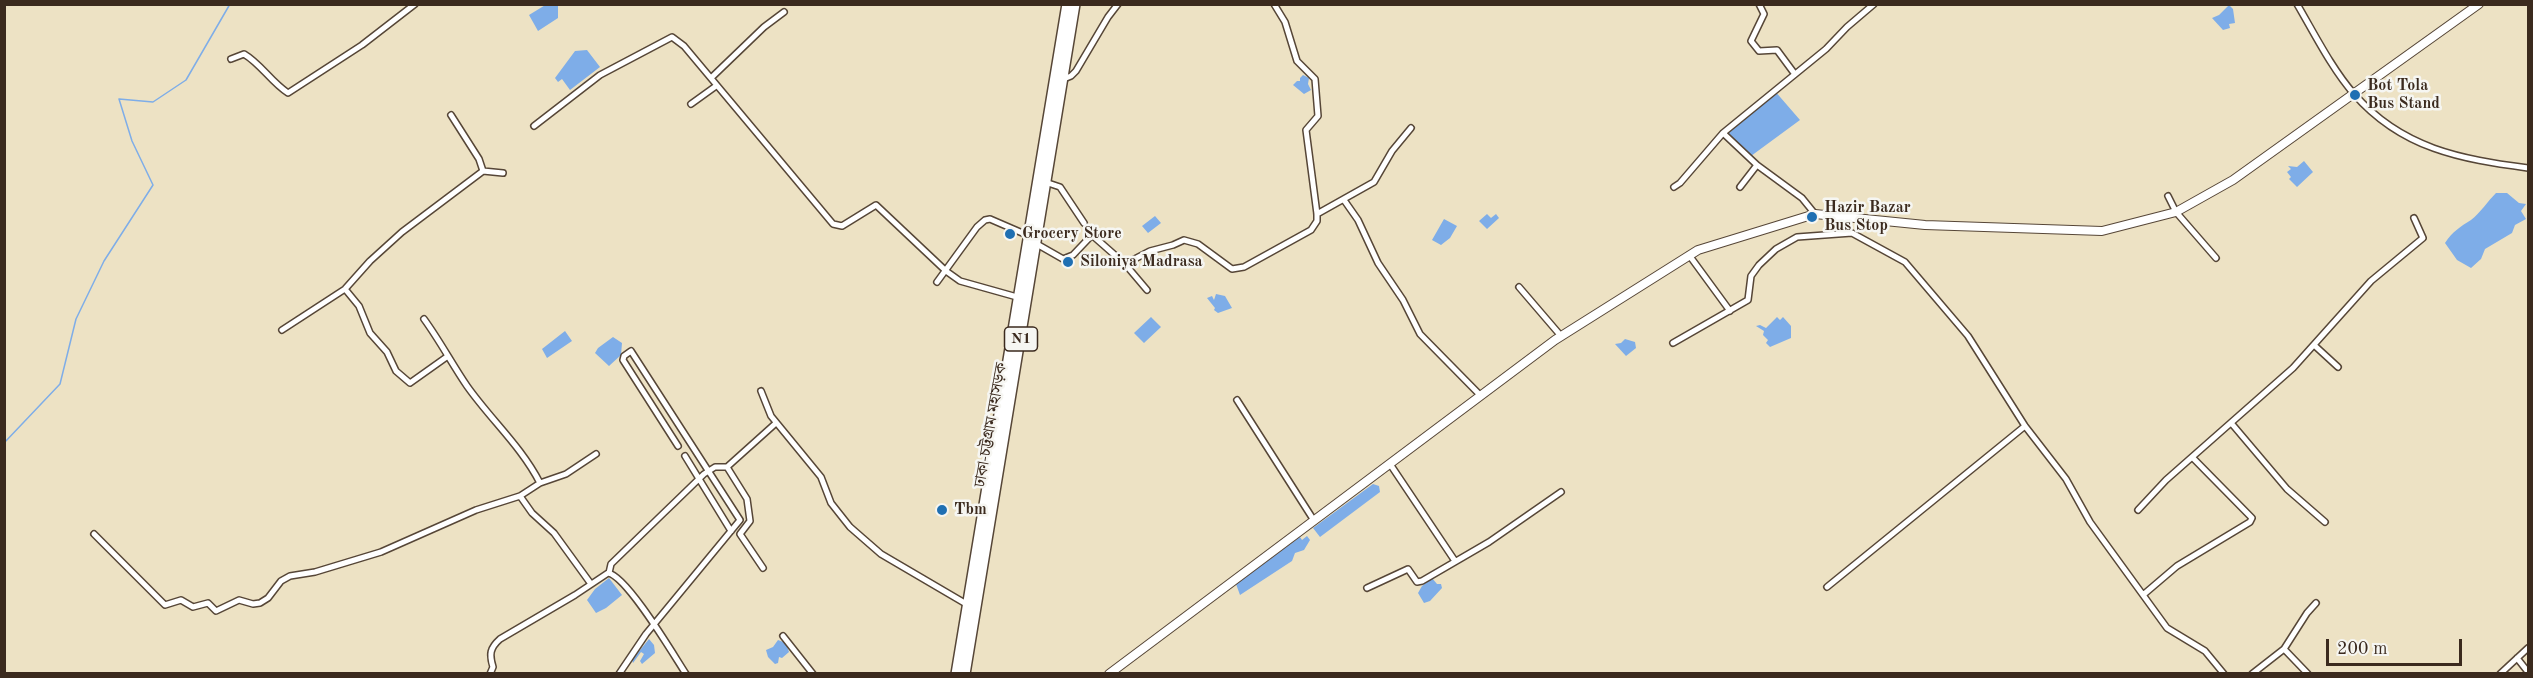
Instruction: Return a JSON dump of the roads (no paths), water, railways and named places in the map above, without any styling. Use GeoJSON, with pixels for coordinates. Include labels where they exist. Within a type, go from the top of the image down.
{"type":"FeatureCollection","features":[{"type":"Feature","properties":{"kind":"highway","name":"ঢাকা-চট্টগ্রাম মহাসড়ক"},"geometry":{"type":"LineString","coordinates":[[956,674],[999,403],[1067,4]]}},
{"type":"Feature","properties":{"kind":"highway","name":"ঢাকা-চট্টগ্রাম মহাসড়ক"},"geometry":{"type":"LineString","coordinates":[[965,674],[1075,4]]}},
{"type":"Feature","properties":{"kind":"highway"},"geometry":{"type":"LineString","coordinates":[[999,403],[1003,410],[1010,406]]}},
{"type":"Feature","properties":{"kind":"highway"},"geometry":{"type":"LineString","coordinates":[[997,418],[1003,414],[1008,419]]}},
{"type":"Feature","properties":{"kind":"main road"},"geometry":{"type":"LineString","coordinates":[[1109,674],[1313,519],[1561,336],[1698,250],[1815,214],[1925,225],[2102,231],[2176,212],[2233,180],[2479,4]]}},
{"type":"Feature","properties":{"kind":"street"},"geometry":{"type":"LineString","coordinates":[[231,59],[244,54],[253,59],[274,84],[288,93],[362,45],[415,4]]}},
{"type":"Feature","properties":{"kind":"street"},"geometry":{"type":"LineString","coordinates":[[1110,14],[1111,4]]}},
{"type":"Feature","properties":{"kind":"street"},"geometry":{"type":"LineString","coordinates":[[1061,80],[1076,71],[1118,4]]}},
{"type":"Feature","properties":{"kind":"street"},"geometry":{"type":"LineString","coordinates":[[1125,264],[1150,251],[1184,240],[1198,244],[1228,267],[1244,267],[1311,230],[1317,221],[1306,143],[1306,130],[1319,112],[1315,79],[1297,61],[1285,22],[1274,4]]}},
{"type":"Feature","properties":{"kind":"street"},"geometry":{"type":"LineString","coordinates":[[1759,4],[1764,14],[1751,41],[1759,51],[1777,50],[1794,73]]}},
{"type":"Feature","properties":{"kind":"street"},"geometry":{"type":"LineString","coordinates":[[1674,187],[1723,133],[1826,49],[1874,4]]}},
{"type":"Feature","properties":{"kind":"street"},"geometry":{"type":"LineString","coordinates":[[2296,4],[2354,94],[2394,129],[2416,143],[2442,152],[2529,168]]}},
{"type":"Feature","properties":{"kind":"street"},"geometry":{"type":"LineString","coordinates":[[711,78],[764,27],[784,12]]}},
{"type":"Feature","properties":{"kind":"street"},"geometry":{"type":"LineString","coordinates":[[534,126],[600,75],[668,37],[672,37],[684,46],[833,224],[842,226],[876,205],[946,271],[960,280],[1017,297]]}},
{"type":"Feature","properties":{"kind":"street"},"geometry":{"type":"LineString","coordinates":[[691,104],[716,86]]}},
{"type":"Feature","properties":{"kind":"street"},"geometry":{"type":"LineString","coordinates":[[451,115],[479,159],[483,171]]}},
{"type":"Feature","properties":{"kind":"street"},"geometry":{"type":"LineString","coordinates":[[1317,214],[1374,182],[1392,152],[1411,128]]}},
{"type":"Feature","properties":{"kind":"street"},"geometry":{"type":"LineString","coordinates":[[1723,133],[1757,165],[1802,198],[1815,214]]}},
{"type":"Feature","properties":{"kind":"street"},"geometry":{"type":"LineString","coordinates":[[1740,187],[1757,165]]}},
{"type":"Feature","properties":{"kind":"street"},"geometry":{"type":"LineString","coordinates":[[282,330],[345,289],[370,261],[402,232],[483,171],[503,173]]}},
{"type":"Feature","properties":{"kind":"street"},"geometry":{"type":"LineString","coordinates":[[1045,182],[1060,187],[1084,223]]}},
{"type":"Feature","properties":{"kind":"street"},"geometry":{"type":"LineString","coordinates":[[2168,196],[2176,212],[2216,258]]}},
{"type":"Feature","properties":{"kind":"street"},"geometry":{"type":"LineString","coordinates":[[1344,200],[1358,220],[1378,264],[1403,300],[1420,334],[1480,395]]}},
{"type":"Feature","properties":{"kind":"street"},"geometry":{"type":"LineString","coordinates":[[2138,510],[2166,480],[2293,368],[2371,280],[2423,238],[2414,218]]}},
{"type":"Feature","properties":{"kind":"street"},"geometry":{"type":"LineString","coordinates":[[937,282],[977,227],[985,220],[990,219],[1027,235]]}},
{"type":"Feature","properties":{"kind":"street"},"geometry":{"type":"LineString","coordinates":[[1673,343],[1748,300],[1751,276],[1759,265],[1776,249],[1797,237],[1852,233],[1890,252],[1905,262],[1968,336],[2025,426],[2066,479],[2090,522],[2167,628],[2205,651],[2224,674]]}},
{"type":"Feature","properties":{"kind":"street"},"geometry":{"type":"LineString","coordinates":[[1035,243],[1063,259],[1073,255],[1092,235],[1125,264],[1147,290]]}},
{"type":"Feature","properties":{"kind":"street"},"geometry":{"type":"LineString","coordinates":[[1689,255],[1730,311]]}},
{"type":"Feature","properties":{"kind":"street"},"geometry":{"type":"LineString","coordinates":[[1519,287],[1561,336]]}},
{"type":"Feature","properties":{"kind":"street"},"geometry":{"type":"LineString","coordinates":[[345,289],[358,306],[370,333],[387,352],[396,371],[410,383],[448,356]]}},
{"type":"Feature","properties":{"kind":"street"},"geometry":{"type":"LineString","coordinates":[[424,320],[468,388],[528,460],[540,483]]}},
{"type":"Feature","properties":{"kind":"street"},"geometry":{"type":"LineString","coordinates":[[2314,345],[2338,367]]}},
{"type":"Feature","properties":{"kind":"street"},"geometry":{"type":"LineString","coordinates":[[619,674],[654,626],[740,520],[631,351],[624,356],[623,360],[678,446]]}},
{"type":"Feature","properties":{"kind":"street"},"geometry":{"type":"LineString","coordinates":[[761,391],[771,416],[821,477],[831,503],[859,536],[880,554],[968,606]]}},
{"type":"Feature","properties":{"kind":"street"},"geometry":{"type":"LineString","coordinates":[[1237,400],[1313,519]]}},
{"type":"Feature","properties":{"kind":"street"},"geometry":{"type":"LineString","coordinates":[[609,573],[610,564],[700,478],[715,467],[727,467],[776,423]]}},
{"type":"Feature","properties":{"kind":"street"},"geometry":{"type":"LineString","coordinates":[[2232,424],[2288,489],[2325,522]]}},
{"type":"Feature","properties":{"kind":"street"},"geometry":{"type":"LineString","coordinates":[[1827,587],[2025,426]]}},
{"type":"Feature","properties":{"kind":"street"},"geometry":{"type":"LineString","coordinates":[[94,534],[165,605],[181,600],[193,607],[208,603],[216,611],[239,600],[253,604],[260,603],[268,598],[281,581],[290,576],[315,572],[381,552],[476,510],[520,496],[540,483],[566,474],[596,454]]}},
{"type":"Feature","properties":{"kind":"street"},"geometry":{"type":"LineString","coordinates":[[685,456],[731,531]]}},
{"type":"Feature","properties":{"kind":"street"},"geometry":{"type":"LineString","coordinates":[[2143,595],[2177,566],[2253,518],[2192,457]]}},
{"type":"Feature","properties":{"kind":"street"},"geometry":{"type":"LineString","coordinates":[[1390,464],[1455,561]]}},
{"type":"Feature","properties":{"kind":"street"},"geometry":{"type":"LineString","coordinates":[[727,467],[747,499],[750,521],[740,534],[762,568]]}},
{"type":"Feature","properties":{"kind":"street"},"geometry":{"type":"LineString","coordinates":[[1367,588],[1408,569],[1417,582],[1422,581],[1489,543],[1561,492]]}},
{"type":"Feature","properties":{"kind":"street"},"geometry":{"type":"LineString","coordinates":[[520,496],[532,513],[554,533],[591,584]]}},
{"type":"Feature","properties":{"kind":"street"},"geometry":{"type":"LineString","coordinates":[[491,671],[491,649],[500,639],[609,573]]}},
{"type":"Feature","properties":{"kind":"street"},"geometry":{"type":"LineString","coordinates":[[609,573],[621,581],[686,674]]}},
{"type":"Feature","properties":{"kind":"street"},"geometry":{"type":"LineString","coordinates":[[2252,674],[2284,649],[2316,603]]}},
{"type":"Feature","properties":{"kind":"street"},"geometry":{"type":"LineString","coordinates":[[783,636],[813,674]]}},
{"type":"Feature","properties":{"kind":"street"},"geometry":{"type":"LineString","coordinates":[[2500,674],[2529,648]]}},
{"type":"Feature","properties":{"kind":"street"},"geometry":{"type":"LineString","coordinates":[[2284,649],[2308,674]]}},
{"type":"Feature","properties":{"kind":"street"},"geometry":{"type":"LineString","coordinates":[[2517,658],[2529,672]]}},
{"type":"Feature","properties":{"kind":"water"},"geometry":{"type":"Polygon","coordinates":[[[547,4],[558,5],[558,18],[538,31],[529,15],[547,4]]]}},
{"type":"Feature","properties":{"kind":"water"},"geometry":{"type":"Polygon","coordinates":[[[2229,5],[2233,9],[2235,23],[2229,24],[2230,28],[2223,30],[2212,18],[2219,15],[2229,5]]]}},
{"type":"Feature","properties":{"kind":"water"},"geometry":{"type":"Polygon","coordinates":[[[587,50],[600,67],[570,90],[562,79],[558,82],[555,78],[575,51],[587,50]]]}},
{"type":"Feature","properties":{"kind":"water"},"geometry":{"type":"Polygon","coordinates":[[[1303,75],[1309,78],[1308,84],[1311,90],[1304,94],[1293,85],[1300,81],[1303,75]]]}},
{"type":"Feature","properties":{"kind":"water"},"geometry":{"type":"Polygon","coordinates":[[[1774,90],[1800,120],[1751,156],[1725,135],[1774,90]]]}},
{"type":"Feature","properties":{"kind":"water"},"geometry":{"type":"Polygon","coordinates":[[[2304,161],[2313,172],[2297,187],[2289,179],[2291,177],[2287,172],[2291,169],[2288,166],[2297,167],[2304,161]]]}},
{"type":"Feature","properties":{"kind":"water"},"geometry":{"type":"Polygon","coordinates":[[[2496,193],[2507,193],[2519,203],[2526,204],[2521,211],[2526,219],[2515,225],[2512,233],[2485,249],[2481,259],[2471,268],[2457,260],[2445,243],[2496,193]]]}},
{"type":"Feature","properties":{"kind":"water"},"geometry":{"type":"Polygon","coordinates":[[[1487,214],[1491,218],[1496,214],[1499,218],[1487,229],[1479,221],[1487,214]]]}},
{"type":"Feature","properties":{"kind":"water"},"geometry":{"type":"Polygon","coordinates":[[[1155,216],[1161,223],[1148,233],[1142,226],[1155,216]]]}},
{"type":"Feature","properties":{"kind":"water"},"geometry":{"type":"Polygon","coordinates":[[[1444,219],[1457,226],[1450,238],[1441,245],[1432,240],[1444,219]]]}},
{"type":"Feature","properties":{"kind":"water"},"geometry":{"type":"Polygon","coordinates":[[[1216,294],[1225,296],[1232,308],[1218,313],[1214,310],[1215,308],[1207,298],[1212,296],[1214,300],[1216,294]]]}},
{"type":"Feature","properties":{"kind":"water"},"geometry":{"type":"Polygon","coordinates":[[[1151,317],[1161,327],[1144,343],[1134,333],[1151,317]]]}},
{"type":"Feature","properties":{"kind":"water"},"geometry":{"type":"Polygon","coordinates":[[[1777,317],[1780,320],[1783,317],[1791,326],[1791,338],[1770,347],[1763,335],[1764,331],[1756,326],[1766,328],[1777,317]]]}},
{"type":"Feature","properties":{"kind":"water"},"geometry":{"type":"Polygon","coordinates":[[[565,331],[572,341],[547,358],[542,349],[565,331]]]}},
{"type":"Feature","properties":{"kind":"water"},"geometry":{"type":"Polygon","coordinates":[[[613,337],[622,343],[621,355],[609,366],[595,353],[613,337]]]}},
{"type":"Feature","properties":{"kind":"water"},"geometry":{"type":"Polygon","coordinates":[[[1625,339],[1635,342],[1636,348],[1626,356],[1615,344],[1625,339]]]}},
{"type":"Feature","properties":{"kind":"water"},"geometry":{"type":"Polygon","coordinates":[[[1373,484],[1379,486],[1380,492],[1320,537],[1313,528],[1373,484]]]}},
{"type":"Feature","properties":{"kind":"water"},"geometry":{"type":"Polygon","coordinates":[[[1307,536],[1310,540],[1304,550],[1295,553],[1292,561],[1240,595],[1236,584],[1300,537],[1302,540],[1307,536]]]}},
{"type":"Feature","properties":{"kind":"water"},"geometry":{"type":"Polygon","coordinates":[[[609,578],[622,595],[596,613],[587,600],[595,589],[609,578]]]}},
{"type":"Feature","properties":{"kind":"water"},"geometry":{"type":"Polygon","coordinates":[[[1432,578],[1437,584],[1441,584],[1442,588],[1430,601],[1424,603],[1418,593],[1422,586],[1432,578]]]}},
{"type":"Feature","properties":{"kind":"water"},"geometry":{"type":"Polygon","coordinates":[[[649,639],[654,645],[655,653],[642,664],[640,661],[644,654],[641,652],[633,663],[632,660],[649,639]]]}},
{"type":"Feature","properties":{"kind":"water"},"geometry":{"type":"Polygon","coordinates":[[[778,640],[786,643],[789,652],[782,658],[779,657],[778,663],[775,664],[768,657],[766,650],[773,647],[778,640]]]}},
{"type":"Feature","properties":{"kind":"waterway"},"geometry":{"type":"LineString","coordinates":[[4,443],[60,384],[76,319],[104,261],[153,185],[132,141],[119,99],[153,102],[186,80],[230,4]]}},
{"type":"Feature","properties":{"kind":"place","name":"Bot Tola Bus Stand"},"geometry":{"type":"Point","coordinates":[2355,95]}},
{"type":"Feature","properties":{"kind":"place","name":"Hazir Bazar Bus Stop"},"geometry":{"type":"Point","coordinates":[1812,217]}},
{"type":"Feature","properties":{"kind":"place","name":"Grocery Store"},"geometry":{"type":"Point","coordinates":[1010,234]}},
{"type":"Feature","properties":{"kind":"place","name":"Siloniya Madrasa"},"geometry":{"type":"Point","coordinates":[1068,262]}},
{"type":"Feature","properties":{"kind":"place","name":"Tbm"},"geometry":{"type":"Point","coordinates":[942,510]}}]}
